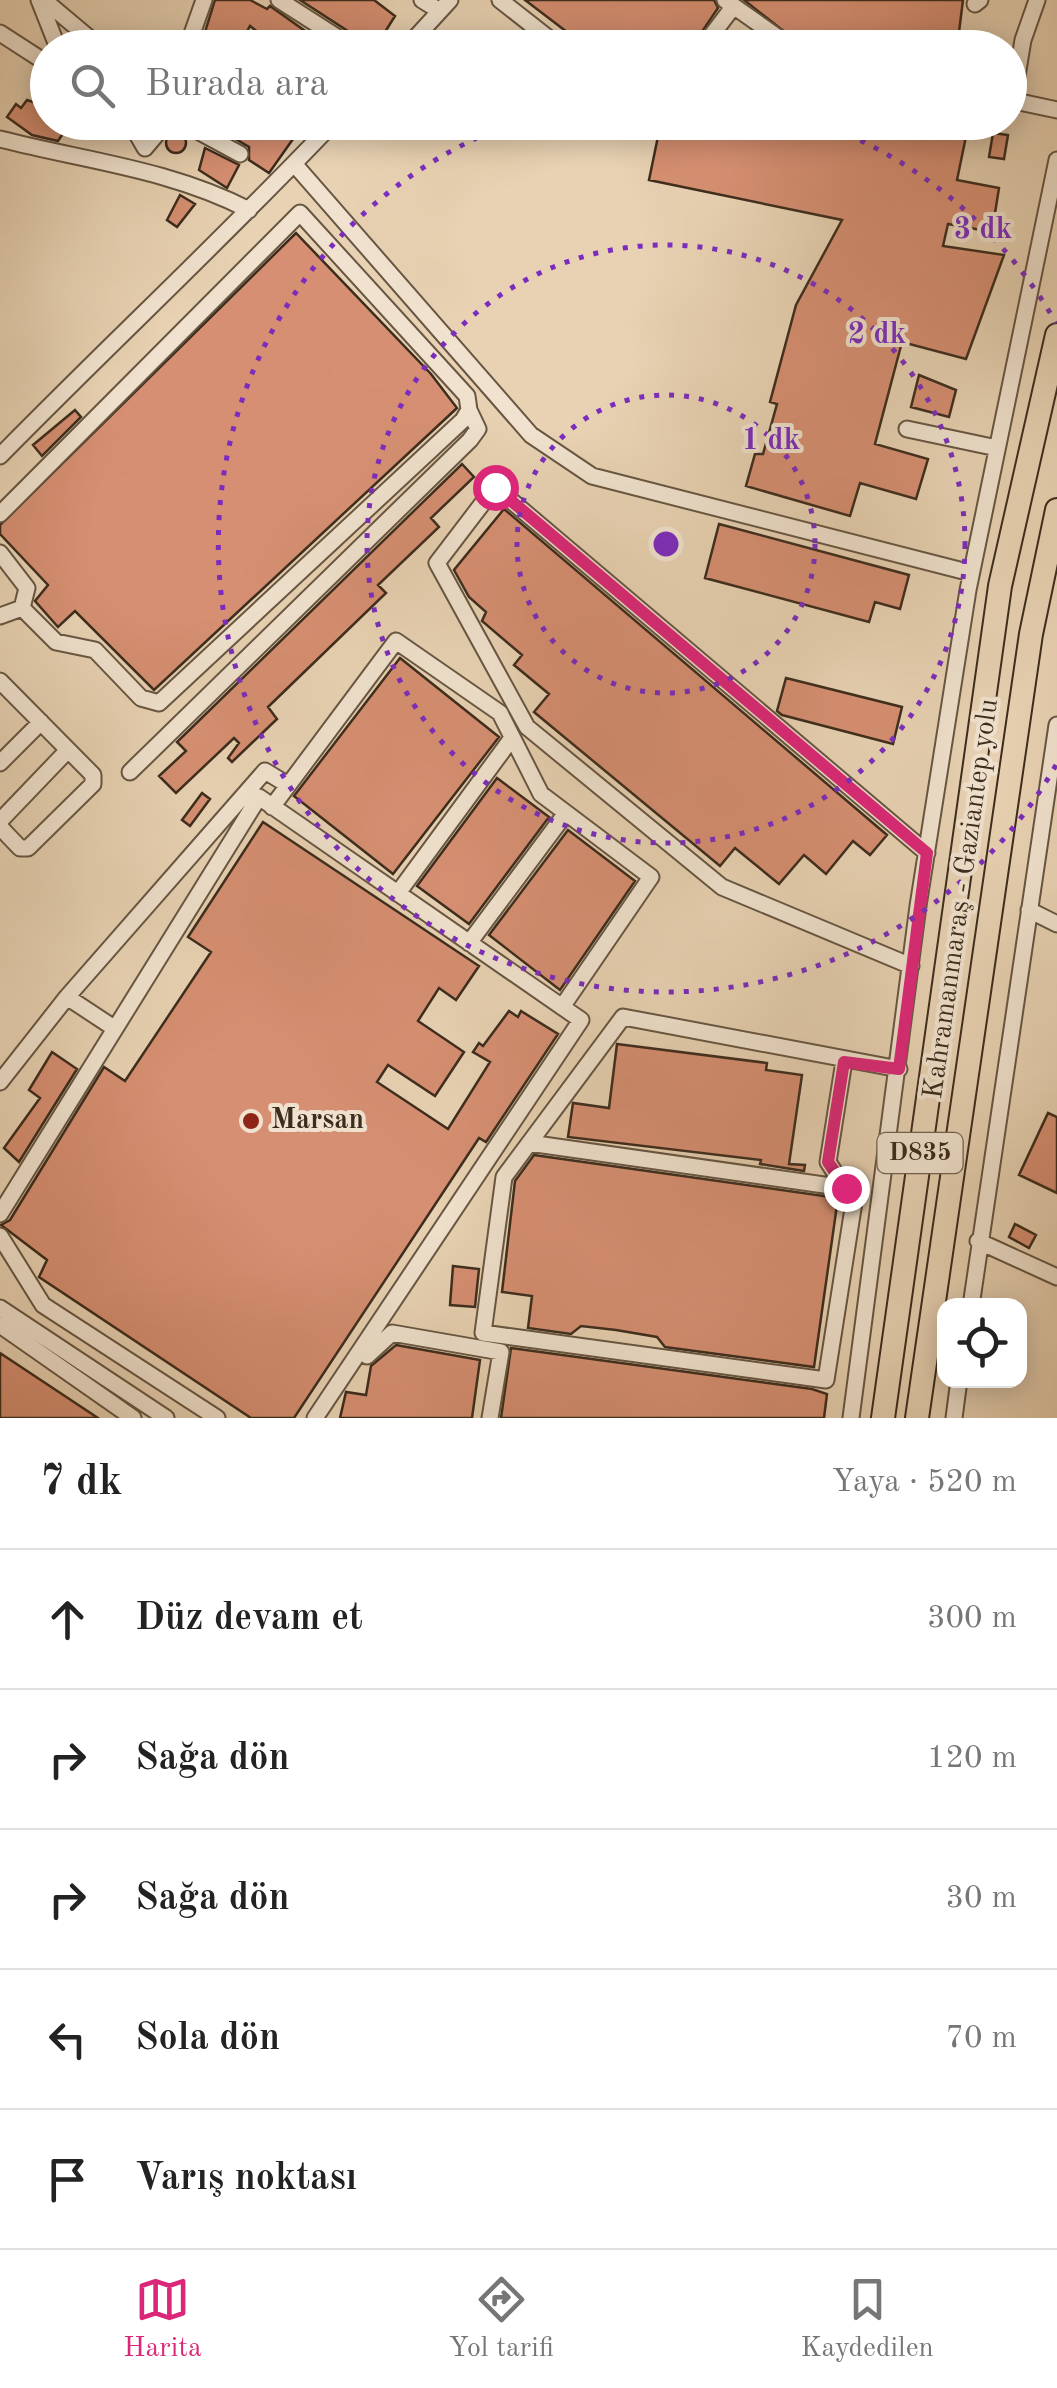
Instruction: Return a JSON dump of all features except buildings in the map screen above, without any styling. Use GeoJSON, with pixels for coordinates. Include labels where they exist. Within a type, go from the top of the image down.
{"type":"FeatureCollection","features":[{"type":"Feature","properties":{"kind":"highway","name":"Kahramanmaraş - Gaziantep yolu"},"geometry":{"type":"LineString","coordinates":[[884,1418],[1000,586],[1057,335]]}},
{"type":"Feature","properties":{"kind":"highway","name":"Kahramanmaraş - Gaziantep yolu"},"geometry":{"type":"LineString","coordinates":[[917,1418],[1031,634],[1057,510]]}},
{"type":"Feature","properties":{"kind":"street"},"geometry":{"type":"LineString","coordinates":[[41,0],[52,30]]}},
{"type":"Feature","properties":{"kind":"street"},"geometry":{"type":"LineString","coordinates":[[41,0],[78,30]]}},
{"type":"Feature","properties":{"kind":"street"},"geometry":{"type":"LineString","coordinates":[[196,30],[204,0]]}},
{"type":"Feature","properties":{"kind":"street"},"geometry":{"type":"LineString","coordinates":[[279,0],[326,30]]}},
{"type":"Feature","properties":{"kind":"street"},"geometry":{"type":"LineString","coordinates":[[422,0],[445,6],[423,30]]}},
{"type":"Feature","properties":{"kind":"street"},"geometry":{"type":"LineString","coordinates":[[500,0],[538,30]]}},
{"type":"Feature","properties":{"kind":"street"},"geometry":{"type":"LineString","coordinates":[[1026,30],[1037,0]]}},
{"type":"Feature","properties":{"kind":"street"},"geometry":{"type":"LineString","coordinates":[[713,30],[729,4],[767,30]]}},
{"type":"Feature","properties":{"kind":"street"},"geometry":{"type":"LineString","coordinates":[[0,33],[30,52]]}},
{"type":"Feature","properties":{"kind":"street"},"geometry":{"type":"LineString","coordinates":[[1027,104],[1057,110]]}},
{"type":"Feature","properties":{"kind":"street"},"geometry":{"type":"LineString","coordinates":[[0,139],[144,168],[182,179],[249,210]]}},
{"type":"Feature","properties":{"kind":"street"},"geometry":{"type":"LineString","coordinates":[[141,140],[146,148]]}},
{"type":"Feature","properties":{"kind":"street"},"geometry":{"type":"LineString","coordinates":[[144,168],[145,140]]}},
{"type":"Feature","properties":{"kind":"street"},"geometry":{"type":"LineString","coordinates":[[146,148],[152,140]]}},
{"type":"Feature","properties":{"kind":"street"},"geometry":{"type":"LineString","coordinates":[[214,140],[240,154]]}},
{"type":"Feature","properties":{"kind":"street"},"geometry":{"type":"LineString","coordinates":[[0,456],[296,166],[317,140]]}},
{"type":"Feature","properties":{"kind":"street"},"geometry":{"type":"LineString","coordinates":[[850,1418],[927,853],[972,573],[1057,160]]}},
{"type":"Feature","properties":{"kind":"street"},"geometry":{"type":"LineString","coordinates":[[296,166],[531,435],[558,456],[592,476],[972,573]]}},
{"type":"Feature","properties":{"kind":"street"},"geometry":{"type":"LineString","coordinates":[[0,514],[300,213],[467,396],[478,429],[470,440],[130,772]]}},
{"type":"Feature","properties":{"kind":"street"},"geometry":{"type":"LineString","coordinates":[[159,703],[470,410]]}},
{"type":"Feature","properties":{"kind":"street"},"geometry":{"type":"LineString","coordinates":[[908,429],[996,448]]}},
{"type":"Feature","properties":{"kind":"street"},"geometry":{"type":"LineString","coordinates":[[911,966],[722,887],[527,727],[436,563],[495,487],[927,853]]}},
{"type":"Feature","properties":{"kind":"street"},"geometry":{"type":"LineString","coordinates":[[0,552],[28,588],[22,608]]}},
{"type":"Feature","properties":{"kind":"street"},"geometry":{"type":"LineString","coordinates":[[22,608],[56,642],[95,650],[140,698],[159,703],[175,725]]}},
{"type":"Feature","properties":{"kind":"street"},"geometry":{"type":"LineString","coordinates":[[0,616],[22,608]]}},
{"type":"Feature","properties":{"kind":"street"},"geometry":{"type":"LineString","coordinates":[[272,807],[396,641],[500,713],[541,794],[651,876],[562,1007]]}},
{"type":"Feature","properties":{"kind":"street"},"geometry":{"type":"LineString","coordinates":[[0,680],[6,700],[41,722],[93,775],[89,790],[28,848],[20,848],[0,824],[68,750]]}},
{"type":"Feature","properties":{"kind":"street"},"geometry":{"type":"LineString","coordinates":[[0,763],[41,722]]}},
{"type":"Feature","properties":{"kind":"street"},"geometry":{"type":"LineString","coordinates":[[972,1298],[1057,725]]}},
{"type":"Feature","properties":{"kind":"street"},"geometry":{"type":"LineString","coordinates":[[398,894],[512,738]]}},
{"type":"Feature","properties":{"kind":"street"},"geometry":{"type":"LineString","coordinates":[[0,1082],[68,997],[265,771],[288,785]]}},
{"type":"Feature","properties":{"kind":"street"},"geometry":{"type":"LineString","coordinates":[[0,1214],[259,797],[581,1020],[315,1418]]}},
{"type":"Feature","properties":{"kind":"street"},"geometry":{"type":"LineString","coordinates":[[469,943],[566,813]]}},
{"type":"Feature","properties":{"kind":"street"},"geometry":{"type":"LineString","coordinates":[[1029,910],[1057,924]]}},
{"type":"Feature","properties":{"kind":"street"},"geometry":{"type":"LineString","coordinates":[[68,997],[114,1028]]}},
{"type":"Feature","properties":{"kind":"street"},"geometry":{"type":"LineString","coordinates":[[844,1062],[828,1162],[854,1202],[826,1380],[483,1333],[504,1177],[623,1016],[844,1062],[899,1069]]}},
{"type":"Feature","properties":{"kind":"street"},"geometry":{"type":"LineString","coordinates":[[528,1143],[846,1188]]}},
{"type":"Feature","properties":{"kind":"street"},"geometry":{"type":"LineString","coordinates":[[0,1236],[42,1305],[218,1418]]}},
{"type":"Feature","properties":{"kind":"street"},"geometry":{"type":"LineString","coordinates":[[978,1241],[1057,1277]]}},
{"type":"Feature","properties":{"kind":"street"},"geometry":{"type":"LineString","coordinates":[[0,1308],[166,1418]]}},
{"type":"Feature","properties":{"kind":"street"},"geometry":{"type":"LineString","coordinates":[[0,1325],[133,1418]]}},
{"type":"Feature","properties":{"kind":"street"},"geometry":{"type":"LineString","coordinates":[[325,1418],[374,1346],[392,1334],[501,1352],[490,1418]]}},
{"type":"Feature","properties":{"kind":"street"},"geometry":{"type":"LineString","coordinates":[[954,1418],[958,1388]]}},
{"type":"Feature","properties":{"kind":"place","name":"Marsan"},"geometry":{"type":"Point","coordinates":[251,1121]}},
{"type":"Feature","properties":{"kind":"route"},"geometry":{"type":"LineString","coordinates":[[495,487],[927,853],[899,1069],[844,1062],[828,1162],[846,1188]]}}]}
